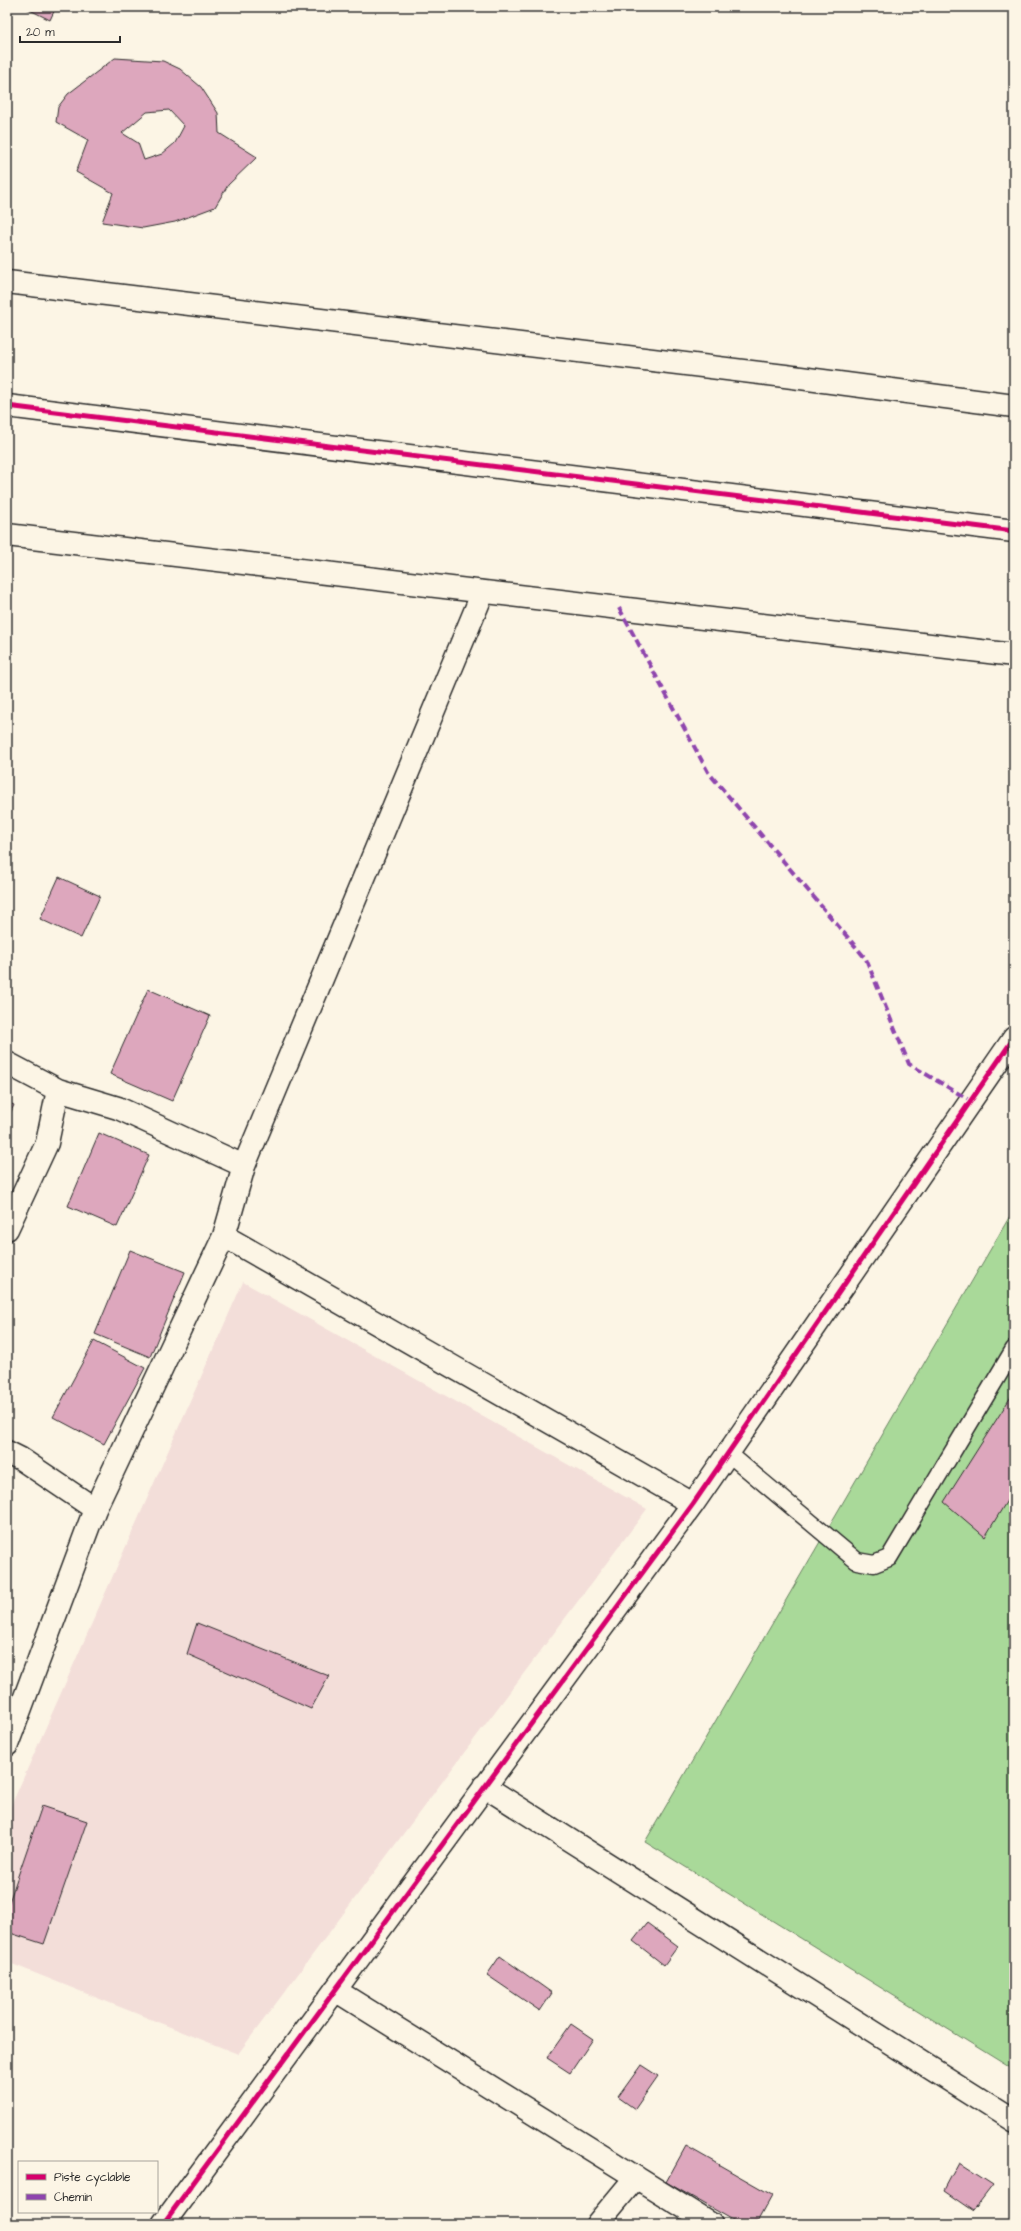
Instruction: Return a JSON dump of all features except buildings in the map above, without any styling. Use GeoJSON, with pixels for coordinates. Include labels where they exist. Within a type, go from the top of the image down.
{"type":"FeatureCollection","features":[{"type":"Feature","properties":{"kind":"street"},"geometry":{"type":"LineString","coordinates":[[7,282],[785,376],[1014,406]]}},
{"type":"Feature","properties":{"kind":"street"},"geometry":{"type":"LineString","coordinates":[[7,406],[1014,531]]}},
{"type":"Feature","properties":{"kind":"street"},"geometry":{"type":"LineString","coordinates":[[7,535],[1014,655]]}},
{"type":"Feature","properties":{"kind":"street"},"geometry":{"type":"LineString","coordinates":[[7,1745],[95,1509],[224,1236],[244,1166],[483,592]]}},
{"type":"Feature","properties":{"kind":"street"},"geometry":{"type":"LineString","coordinates":[[163,2224],[693,1504],[1014,1038]]}},
{"type":"Feature","properties":{"kind":"street"},"geometry":{"type":"LineString","coordinates":[[7,1063],[58,1090],[118,1108],[244,1166]]}},
{"type":"Feature","properties":{"kind":"street"},"geometry":{"type":"LineString","coordinates":[[7,1229],[47,1143],[58,1090]]}},
{"type":"Feature","properties":{"kind":"street"},"geometry":{"type":"LineString","coordinates":[[224,1236],[693,1504]]}},
{"type":"Feature","properties":{"kind":"street"},"geometry":{"type":"LineString","coordinates":[[7,1452],[21,1459],[95,1509]]}},
{"type":"Feature","properties":{"kind":"street"},"geometry":{"type":"LineString","coordinates":[[484,1786],[1014,2121]]}},
{"type":"Feature","properties":{"kind":"street"},"geometry":{"type":"LineString","coordinates":[[335,1990],[711,2224]]}},
{"type":"Feature","properties":{"kind":"street"},"geometry":{"type":"LineString","coordinates":[[597,2224],[636,2177]]}},
{"type":"Feature","properties":{"kind":"lane"},"geometry":{"type":"LineString","coordinates":[[728,1453],[857,1561],[874,1564],[889,1558],[1014,1349]]}},
{"type":"Feature","properties":{"kind":"shaded area"},"geometry":{"type":"Polygon","coordinates":[[[243,1282],[647,1509],[238,2054],[7,1962],[7,1815],[243,1282]]]}},
{"type":"Feature","properties":{"kind":"green space"},"geometry":{"type":"Polygon","coordinates":[[[1014,1209],[1014,2070],[645,1842],[1014,1209]]]}},
{"type":"Feature","properties":{"kind":"marked path"},"geometry":{"type":"LineString","coordinates":[[619,608],[708,772],[866,959],[909,1064],[971,1101]]}},
{"type":"Feature","properties":{"kind":"cycle path"},"geometry":{"type":"LineString","coordinates":[[7,406],[1014,531]]}},
{"type":"Feature","properties":{"kind":"cycle path"},"geometry":{"type":"LineString","coordinates":[[163,2224],[693,1504],[1014,1038]]}}]}
